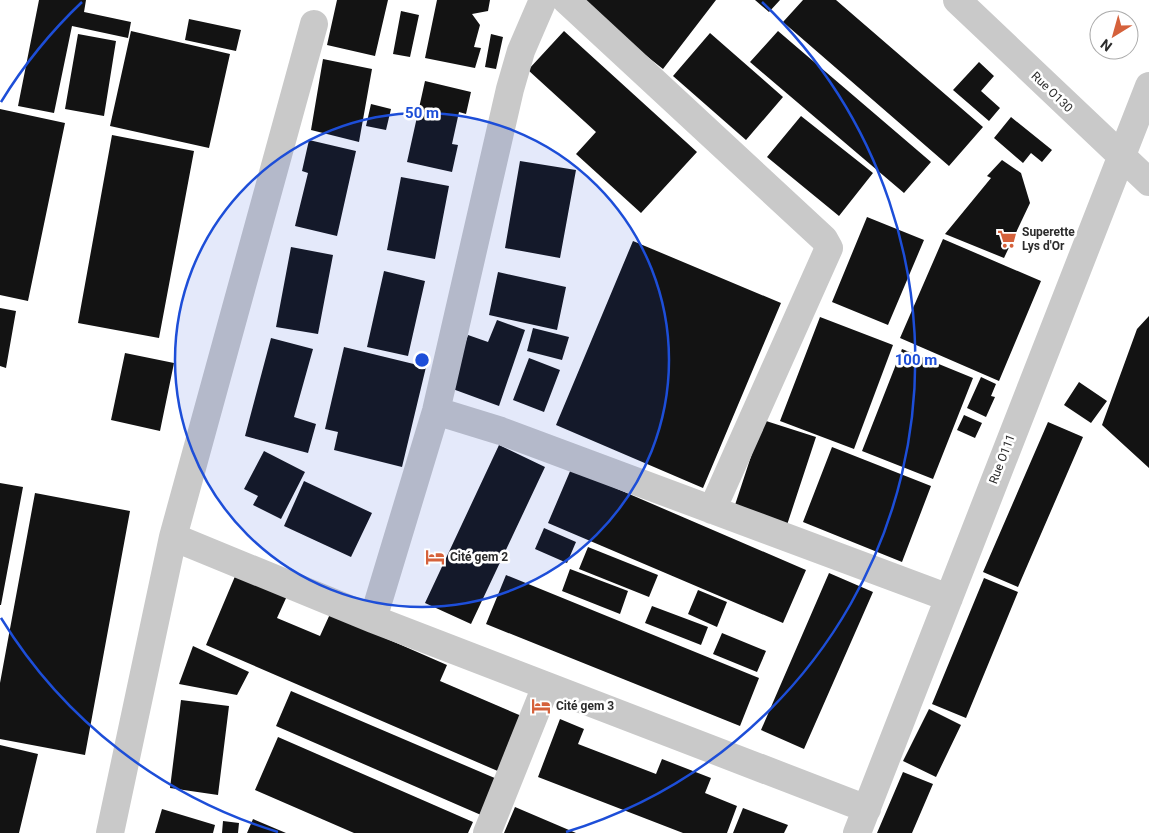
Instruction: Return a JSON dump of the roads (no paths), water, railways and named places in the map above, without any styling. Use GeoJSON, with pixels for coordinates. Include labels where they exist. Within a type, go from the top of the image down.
{"type":"FeatureCollection","features":[{"type":"Feature","properties":{"kind":"street"},"geometry":{"type":"LineString","coordinates":[[373,619],[436,410],[510,89],[521,51],[543,0]]}},
{"type":"Feature","properties":{"kind":"street"},"geometry":{"type":"LineString","coordinates":[[566,0],[824,239],[829,248],[712,510]]}},
{"type":"Feature","properties":{"kind":"street","name":"Rue O130"},"geometry":{"type":"LineString","coordinates":[[957,0],[1120,157],[1149,182]]}},
{"type":"Feature","properties":{"kind":"street"},"geometry":{"type":"LineString","coordinates":[[110,833],[173,537],[314,24]]}},
{"type":"Feature","properties":{"kind":"street","name":"Rue O111"},"geometry":{"type":"LineString","coordinates":[[862,821],[1149,86]]}},
{"type":"Feature","properties":{"kind":"street"},"geometry":{"type":"LineString","coordinates":[[436,410],[501,431],[948,598]]}},
{"type":"Feature","properties":{"kind":"street"},"geometry":{"type":"LineString","coordinates":[[173,537],[373,619],[546,686],[862,821]]}},
{"type":"Feature","properties":{"kind":"street"},"geometry":{"type":"LineString","coordinates":[[487,833],[546,686]]}},
{"type":"Feature","properties":{"kind":"place","name":"Superette Lys d'Or"},"geometry":{"type":"Point","coordinates":[1007,239]}},
{"type":"Feature","properties":{"kind":"place","name":"Cité gem 2"},"geometry":{"type":"Point","coordinates":[435,557]}},
{"type":"Feature","properties":{"kind":"place","name":"Cité gem 3"},"geometry":{"type":"Point","coordinates":[541,706]}}]}
